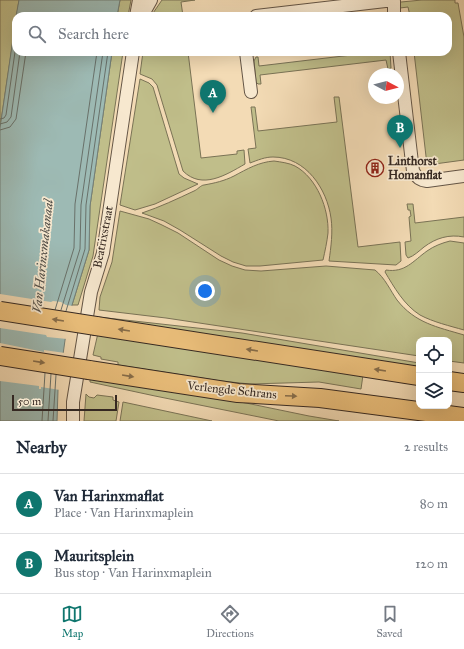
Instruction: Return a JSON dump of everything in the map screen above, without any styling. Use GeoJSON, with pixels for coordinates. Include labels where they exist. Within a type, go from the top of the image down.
{"type":"FeatureCollection","features":[{"type":"Feature","properties":{"kind":"main road"},"geometry":{"type":"LineString","coordinates":[[0,311],[416,376]]}},
{"type":"Feature","properties":{"kind":"main road","name":"Verlengde Schrans"},"geometry":{"type":"LineString","coordinates":[[0,356],[238,393],[320,398],[464,417]]}},
{"type":"Feature","properties":{"kind":"main road"},"geometry":{"type":"LineString","coordinates":[[452,381],[464,383]]}},
{"type":"Feature","properties":{"kind":"street"},"geometry":{"type":"LineString","coordinates":[[137,12],[139,0]]}},
{"type":"Feature","properties":{"kind":"street"},"geometry":{"type":"LineString","coordinates":[[144,12],[152,0]]}},
{"type":"Feature","properties":{"kind":"street"},"geometry":{"type":"LineString","coordinates":[[290,12],[394,0],[394,12]]}},
{"type":"Feature","properties":{"kind":"street","name":"Beatrixstraat"},"geometry":{"type":"LineString","coordinates":[[73,421],[73,402],[89,300],[103,253],[132,56]]}},
{"type":"Feature","properties":{"kind":"street"},"geometry":{"type":"LineString","coordinates":[[246,56],[251,92]]}},
{"type":"Feature","properties":{"kind":"street"},"geometry":{"type":"LineString","coordinates":[[399,56],[416,177],[421,180],[427,180],[464,176]]}},
{"type":"Feature","properties":{"kind":"shaded area"},"geometry":{"type":"Polygon","coordinates":[[[0,0],[19,0],[17,12],[12,12],[12,47],[0,128],[0,0]]]}},
{"type":"Feature","properties":{"kind":"shaded area"},"geometry":{"type":"Polygon","coordinates":[[[120,0],[131,0],[129,12],[118,12],[120,0]]]}},
{"type":"Feature","properties":{"kind":"shaded area"},"geometry":{"type":"Polygon","coordinates":[[[162,0],[195,0],[181,2],[182,12],[154,12],[162,0]]]}},
{"type":"Feature","properties":{"kind":"shaded area"},"geometry":{"type":"Polygon","coordinates":[[[422,0],[455,0],[455,3],[458,3],[464,37],[464,160],[427,165],[414,56],[452,56],[452,12],[409,12],[408,7],[400,8],[399,4],[401,2],[422,0]]]}},
{"type":"Feature","properties":{"kind":"shaded area"},"geometry":{"type":"Polygon","coordinates":[[[111,56],[122,56],[93,256],[78,305],[72,305],[89,250],[90,206],[111,56]]]}},
{"type":"Feature","properties":{"kind":"shaded area"},"geometry":{"type":"Polygon","coordinates":[[[142,56],[188,56],[201,158],[237,154],[237,151],[244,150],[245,164],[222,176],[206,180],[190,177],[183,171],[157,85],[152,79],[140,74],[142,56]]]}},
{"type":"Feature","properties":{"kind":"shaded area"},"geometry":{"type":"Polygon","coordinates":[[[343,56],[390,56],[391,68],[388,68],[386,60],[260,75],[261,84],[258,84],[256,82],[254,61],[256,57],[258,57],[259,66],[343,56]]]}},
{"type":"Feature","properties":{"kind":"shaded area"},"geometry":{"type":"Polygon","coordinates":[[[140,79],[149,83],[153,87],[179,174],[184,178],[198,184],[155,204],[135,210],[120,205],[140,79]]]}},
{"type":"Feature","properties":{"kind":"shaded area"},"geometry":{"type":"Polygon","coordinates":[[[334,97],[339,97],[358,247],[400,242],[401,261],[396,265],[329,261],[332,223],[329,207],[320,186],[313,177],[295,162],[285,158],[270,157],[250,163],[248,149],[256,148],[251,107],[255,107],[258,131],[337,122],[334,97]]]}},
{"type":"Feature","properties":{"kind":"shaded area"},"geometry":{"type":"Polygon","coordinates":[[[274,161],[293,165],[303,171],[310,178],[320,195],[324,204],[328,224],[328,236],[323,260],[246,266],[221,256],[164,221],[142,213],[162,206],[203,185],[223,181],[258,164],[274,161]]]}},
{"type":"Feature","properties":{"kind":"shaded area"},"geometry":{"type":"Polygon","coordinates":[[[407,204],[413,204],[415,223],[464,217],[464,237],[448,236],[438,239],[408,258],[406,255],[405,242],[411,241],[409,217],[411,216],[407,204]]]}},
{"type":"Feature","properties":{"kind":"shaded area"},"geometry":{"type":"Polygon","coordinates":[[[120,211],[149,219],[162,225],[178,233],[219,260],[245,270],[261,271],[326,266],[375,270],[385,280],[397,300],[411,314],[427,323],[464,335],[464,363],[452,361],[452,337],[416,337],[416,356],[166,318],[99,310],[100,297],[112,262],[120,211]]]}},
{"type":"Feature","properties":{"kind":"shaded area"},"geometry":{"type":"Polygon","coordinates":[[[450,241],[464,243],[464,330],[430,320],[414,311],[400,295],[385,272],[386,270],[398,270],[404,268],[432,248],[450,241]]]}},
{"type":"Feature","properties":{"kind":"shaded area"},"geometry":{"type":"Polygon","coordinates":[[[98,317],[242,333],[416,362],[416,368],[98,319],[98,317]]]}},
{"type":"Feature","properties":{"kind":"shaded area"},"geometry":{"type":"Polygon","coordinates":[[[98,333],[363,375],[361,389],[319,382],[250,384],[118,365],[118,362],[101,359],[101,357],[93,355],[98,333]]]}},
{"type":"Feature","properties":{"kind":"shaded area"},"geometry":{"type":"Polygon","coordinates":[[[90,378],[246,403],[339,421],[279,421],[90,382],[90,378]]]}},
{"type":"Feature","properties":{"kind":"shaded area"},"geometry":{"type":"Polygon","coordinates":[[[86,394],[89,397],[94,398],[97,395],[113,397],[113,400],[119,402],[116,421],[84,421],[86,394]]]}},
{"type":"Feature","properties":{"kind":"shaded area"},"geometry":{"type":"Polygon","coordinates":[[[123,402],[212,421],[120,421],[123,402]]]}},
{"type":"Feature","properties":{"kind":"water"},"geometry":{"type":"Polygon","coordinates":[[[19,0],[120,0],[118,12],[17,12],[19,0]]]}},
{"type":"Feature","properties":{"kind":"water","name":"Van Harinxmakanaal"},"geometry":{"type":"Polygon","coordinates":[[[12,46],[12,56],[111,56],[90,206],[89,250],[67,326],[58,390],[57,421],[0,421],[0,128],[12,46]]]}},
{"type":"Feature","properties":{"kind":"pier"},"geometry":{"type":"Polygon","coordinates":[[[0,294],[51,302],[61,302],[66,305],[73,306],[67,339],[47,337],[46,335],[0,328],[0,294]]]}},
{"type":"Feature","properties":{"kind":"pier"},"geometry":{"type":"Polygon","coordinates":[[[0,343],[44,352],[44,350],[65,353],[60,390],[41,387],[41,389],[39,389],[39,386],[0,381],[0,343]]]}},
{"type":"Feature","properties":{"kind":"place","name":"Van Harinxmaflat"},"geometry":{"type":"Point","coordinates":[213,113]}},
{"type":"Feature","properties":{"kind":"place","name":"Mauritsplein"},"geometry":{"type":"Point","coordinates":[400,148]}},
{"type":"Feature","properties":{"kind":"place","name":"Linthorst Homanflat"},"geometry":{"type":"Point","coordinates":[375,168]}}]}
